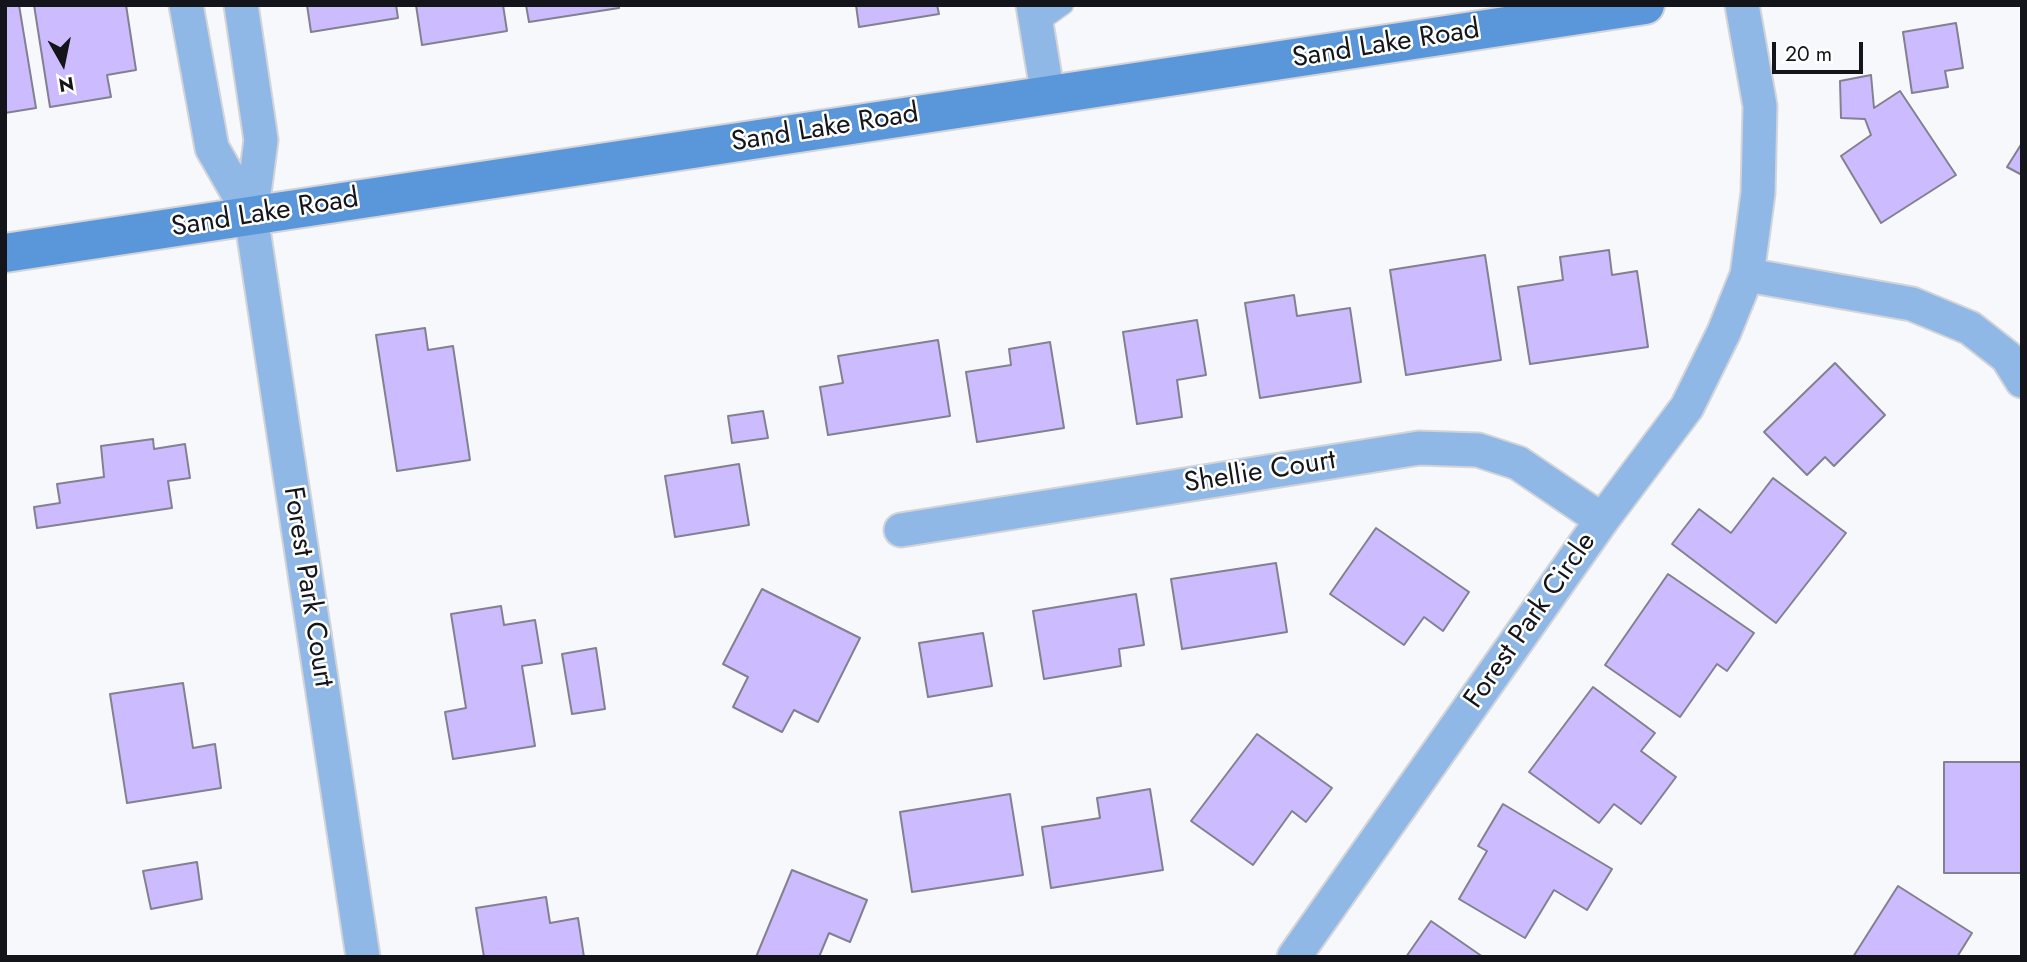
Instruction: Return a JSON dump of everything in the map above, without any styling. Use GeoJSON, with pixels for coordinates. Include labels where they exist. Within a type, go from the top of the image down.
{"type":"FeatureCollection","features":[{"type":"Feature","properties":{"kind":"street","name":"Sand Lake Road"},"geometry":{"type":"LineString","coordinates":[[5,253],[1048,96],[1506,16],[1645,5]]}},
{"type":"Feature","properties":{"kind":"street","name":"Forest Park Circle"},"geometry":{"type":"LineString","coordinates":[[1294,957],[1602,520],[1687,407],[1724,331],[1747,275],[1758,193],[1760,106],[1742,5]]}},
{"type":"Feature","properties":{"kind":"street"},"geometry":{"type":"LineString","coordinates":[[1035,15],[1048,96]]}},
{"type":"Feature","properties":{"kind":"street"},"geometry":{"type":"LineString","coordinates":[[243,16],[261,140],[251,216],[212,148],[189,20],[243,16]]}},
{"type":"Feature","properties":{"kind":"street","name":"Forest Park Court"},"geometry":{"type":"LineString","coordinates":[[251,216],[363,957]]}},
{"type":"Feature","properties":{"kind":"street"},"geometry":{"type":"LineString","coordinates":[[1747,275],[1912,304],[1970,328],[2007,357],[2022,382]]}},
{"type":"Feature","properties":{"kind":"street","name":"Shellie Court"},"geometry":{"type":"LineString","coordinates":[[901,530],[1419,447],[1478,450],[1518,463],[1602,520]]}},
{"type":"Feature","properties":{"kind":"lane"},"geometry":{"type":"LineString","coordinates":[[1035,15],[1064,5]]}},
{"type":"Feature","properties":{"kind":"building"},"geometry":{"type":"Polygon","coordinates":[[[5,5],[19,5],[36,108],[5,113],[5,5]]]}},
{"type":"Feature","properties":{"kind":"building"},"geometry":{"type":"Polygon","coordinates":[[[34,5],[126,5],[136,70],[107,75],[111,97],[50,107],[34,5]]]}},
{"type":"Feature","properties":{"kind":"building"},"geometry":{"type":"Polygon","coordinates":[[[307,5],[396,5],[398,18],[311,32],[307,5]]]}},
{"type":"Feature","properties":{"kind":"building"},"geometry":{"type":"Polygon","coordinates":[[[416,5],[503,5],[507,31],[422,45],[416,5]]]}},
{"type":"Feature","properties":{"kind":"building"},"geometry":{"type":"Polygon","coordinates":[[[526,5],[619,5],[619,8],[529,22],[526,5]]]}},
{"type":"Feature","properties":{"kind":"building"},"geometry":{"type":"Polygon","coordinates":[[[856,5],[937,5],[939,14],[859,27],[856,5]]]}},
{"type":"Feature","properties":{"kind":"building"},"geometry":{"type":"Polygon","coordinates":[[[1956,23],[1963,68],[1945,71],[1948,87],[1912,93],[1903,32],[1956,23]]]}},
{"type":"Feature","properties":{"kind":"building"},"geometry":{"type":"Polygon","coordinates":[[[1871,75],[1874,108],[1900,91],[1956,175],[1881,223],[1841,156],[1871,135],[1865,119],[1841,118],[1840,81],[1871,75]]]}},
{"type":"Feature","properties":{"kind":"building"},"geometry":{"type":"Polygon","coordinates":[[[2022,143],[2022,175],[2007,167],[2022,143]]]}},
{"type":"Feature","properties":{"kind":"building"},"geometry":{"type":"Polygon","coordinates":[[[1609,250],[1612,275],[1637,271],[1648,347],[1530,364],[1518,287],[1563,280],[1560,257],[1609,250]]]}},
{"type":"Feature","properties":{"kind":"building"},"geometry":{"type":"Polygon","coordinates":[[[1485,255],[1501,360],[1406,375],[1390,270],[1485,255]]]}},
{"type":"Feature","properties":{"kind":"building"},"geometry":{"type":"Polygon","coordinates":[[[1294,295],[1297,316],[1350,308],[1361,382],[1260,398],[1245,303],[1294,295]]]}},
{"type":"Feature","properties":{"kind":"building"},"geometry":{"type":"Polygon","coordinates":[[[1197,320],[1206,375],[1177,380],[1182,417],[1137,424],[1123,332],[1197,320]]]}},
{"type":"Feature","properties":{"kind":"building"},"geometry":{"type":"Polygon","coordinates":[[[425,328],[428,350],[453,346],[470,460],[397,471],[376,335],[425,328]]]}},
{"type":"Feature","properties":{"kind":"building"},"geometry":{"type":"Polygon","coordinates":[[[938,340],[950,416],[828,435],[820,387],[843,383],[838,356],[938,340]]]}},
{"type":"Feature","properties":{"kind":"building"},"geometry":{"type":"Polygon","coordinates":[[[1050,342],[1064,428],[977,442],[966,372],[1011,365],[1009,349],[1050,342]]]}},
{"type":"Feature","properties":{"kind":"building"},"geometry":{"type":"Polygon","coordinates":[[[1835,363],[1885,415],[1834,466],[1825,457],[1807,475],[1764,432],[1835,363]]]}},
{"type":"Feature","properties":{"kind":"building"},"geometry":{"type":"Polygon","coordinates":[[[763,411],[768,438],[732,443],[728,416],[763,411]]]}},
{"type":"Feature","properties":{"kind":"building"},"geometry":{"type":"Polygon","coordinates":[[[153,439],[154,449],[185,444],[190,478],[168,481],[172,508],[37,528],[34,507],[60,503],[57,484],[104,477],[101,446],[153,439]]]}},
{"type":"Feature","properties":{"kind":"building"},"geometry":{"type":"Polygon","coordinates":[[[739,464],[749,525],[675,537],[665,476],[739,464]]]}},
{"type":"Feature","properties":{"kind":"building"},"geometry":{"type":"Polygon","coordinates":[[[1773,478],[1846,533],[1776,623],[1672,544],[1699,509],[1731,533],[1773,478]]]}},
{"type":"Feature","properties":{"kind":"building"},"geometry":{"type":"Polygon","coordinates":[[[1376,528],[1469,592],[1443,631],[1424,617],[1404,645],[1330,594],[1376,528]]]}},
{"type":"Feature","properties":{"kind":"building"},"geometry":{"type":"Polygon","coordinates":[[[1276,563],[1287,632],[1182,649],[1171,579],[1276,563]]]}},
{"type":"Feature","properties":{"kind":"building"},"geometry":{"type":"Polygon","coordinates":[[[1668,574],[1754,633],[1727,671],[1717,664],[1680,717],[1605,665],[1668,574]]]}},
{"type":"Feature","properties":{"kind":"building"},"geometry":{"type":"Polygon","coordinates":[[[762,589],[860,638],[818,722],[794,710],[782,732],[733,707],[748,677],[723,664],[762,589]]]}},
{"type":"Feature","properties":{"kind":"building"},"geometry":{"type":"Polygon","coordinates":[[[1136,594],[1144,645],[1119,649],[1121,666],[1044,679],[1033,611],[1136,594]]]}},
{"type":"Feature","properties":{"kind":"building"},"geometry":{"type":"Polygon","coordinates":[[[501,606],[504,625],[535,620],[542,663],[522,666],[535,746],[453,759],[445,712],[466,708],[451,614],[501,606]]]}},
{"type":"Feature","properties":{"kind":"building"},"geometry":{"type":"Polygon","coordinates":[[[983,633],[992,686],[928,697],[919,643],[983,633]]]}},
{"type":"Feature","properties":{"kind":"building"},"geometry":{"type":"Polygon","coordinates":[[[596,648],[605,709],[572,714],[562,654],[596,648]]]}},
{"type":"Feature","properties":{"kind":"building"},"geometry":{"type":"Polygon","coordinates":[[[183,683],[193,748],[215,744],[221,788],[127,803],[110,694],[183,683]]]}},
{"type":"Feature","properties":{"kind":"building"},"geometry":{"type":"Polygon","coordinates":[[[1593,687],[1655,733],[1641,751],[1676,777],[1641,824],[1614,804],[1599,823],[1529,772],[1593,687]]]}},
{"type":"Feature","properties":{"kind":"building"},"geometry":{"type":"Polygon","coordinates":[[[1257,734],[1332,788],[1306,822],[1292,811],[1253,865],[1191,821],[1257,734]]]}},
{"type":"Feature","properties":{"kind":"building"},"geometry":{"type":"Polygon","coordinates":[[[1944,762],[2022,762],[2022,873],[1944,873],[1944,762]]]}},
{"type":"Feature","properties":{"kind":"building"},"geometry":{"type":"Polygon","coordinates":[[[1150,789],[1163,870],[1051,888],[1042,827],[1100,818],[1097,798],[1150,789]]]}},
{"type":"Feature","properties":{"kind":"building"},"geometry":{"type":"Polygon","coordinates":[[[1010,794],[1023,875],[912,892],[900,812],[1010,794]]]}},
{"type":"Feature","properties":{"kind":"building"},"geometry":{"type":"Polygon","coordinates":[[[1503,804],[1612,869],[1587,910],[1554,890],[1525,938],[1459,899],[1487,851],[1478,846],[1503,804]]]}},
{"type":"Feature","properties":{"kind":"building"},"geometry":{"type":"Polygon","coordinates":[[[197,862],[202,899],[151,909],[143,871],[197,862]]]}},
{"type":"Feature","properties":{"kind":"building"},"geometry":{"type":"Polygon","coordinates":[[[792,870],[867,900],[850,942],[829,933],[819,957],[756,957],[792,870]]]}},
{"type":"Feature","properties":{"kind":"building"},"geometry":{"type":"Polygon","coordinates":[[[1898,886],[1972,933],[1957,957],[1853,957],[1898,886]]]}},
{"type":"Feature","properties":{"kind":"building"},"geometry":{"type":"Polygon","coordinates":[[[546,897],[550,923],[578,918],[584,957],[484,957],[476,908],[546,897]]]}},
{"type":"Feature","properties":{"kind":"building"},"geometry":{"type":"Polygon","coordinates":[[[1431,921],[1483,957],[1406,957],[1431,921]]]}}]}
